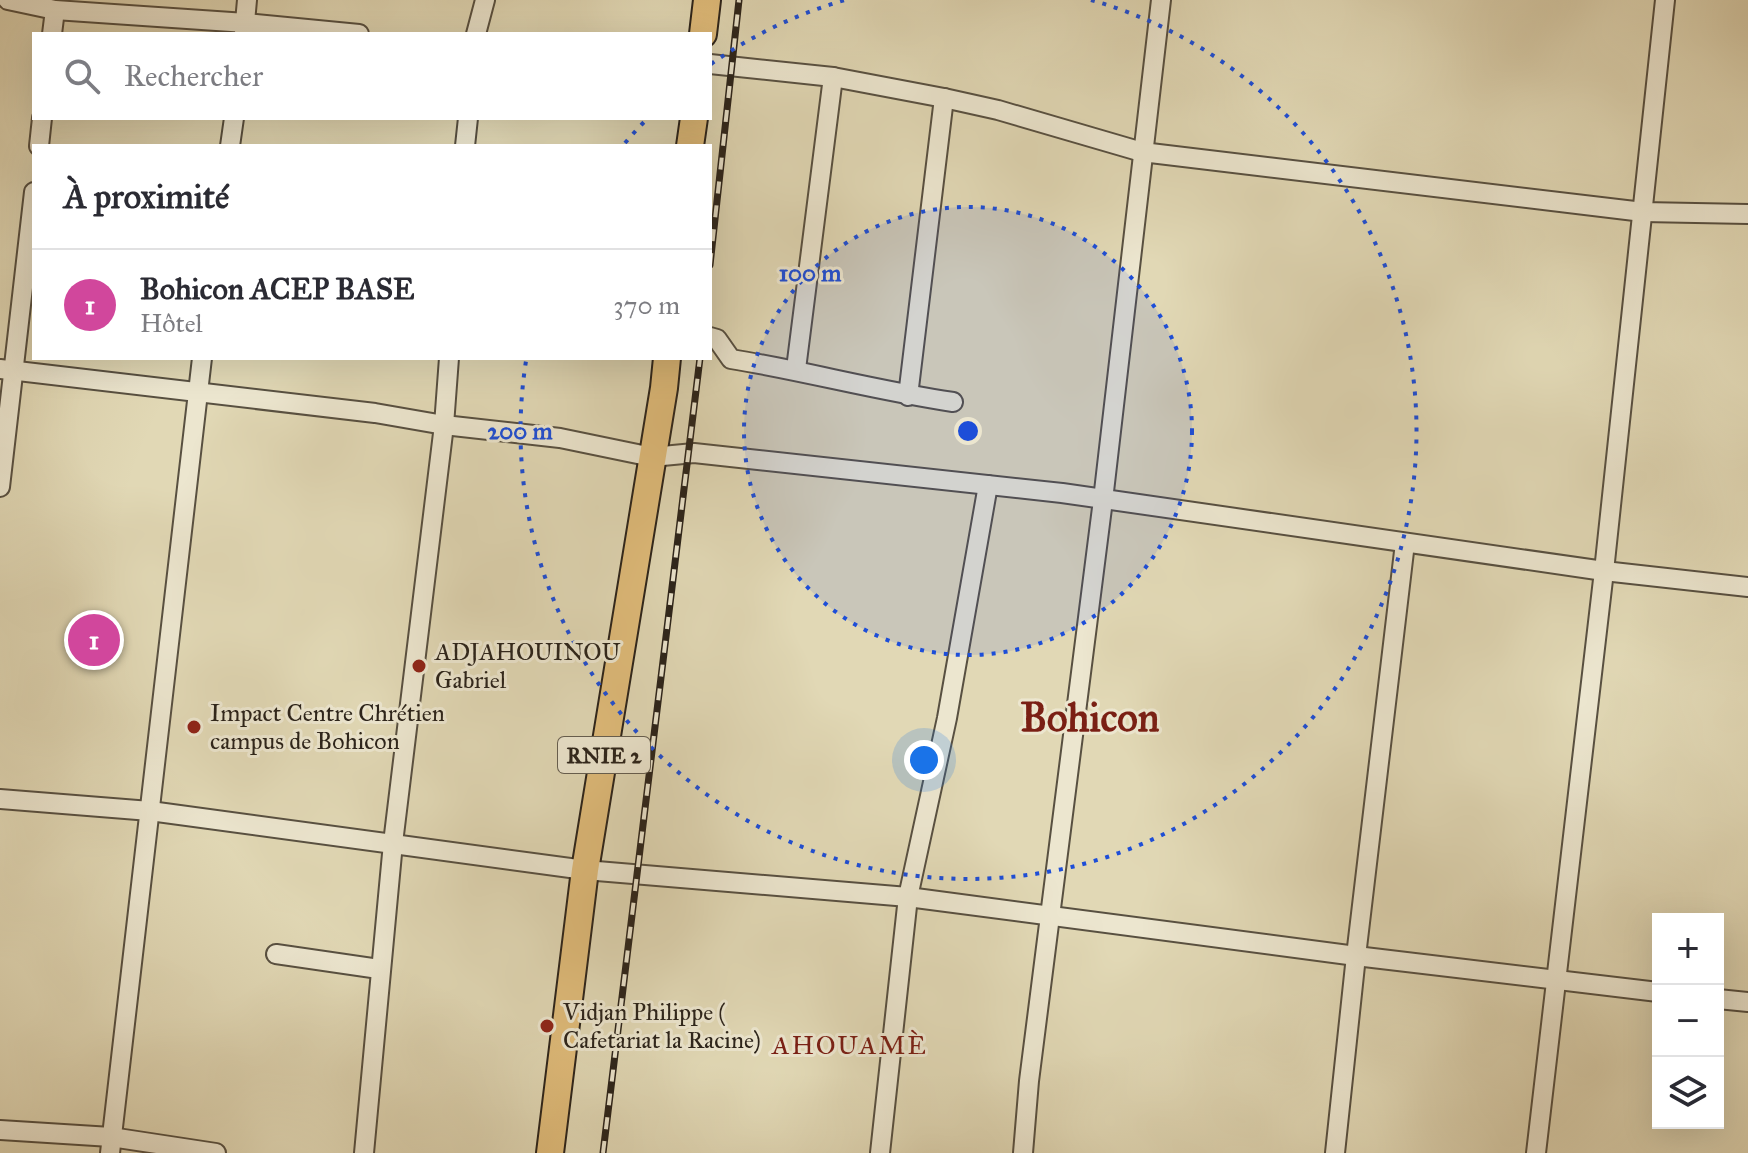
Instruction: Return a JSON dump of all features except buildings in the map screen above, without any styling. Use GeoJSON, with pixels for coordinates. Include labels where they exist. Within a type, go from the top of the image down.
{"type":"FeatureCollection","features":[{"type":"Feature","properties":{"kind":"highway"},"geometry":{"type":"LineString","coordinates":[[703,32],[707,0]]}},
{"type":"Feature","properties":{"kind":"highway"},"geometry":{"type":"LineString","coordinates":[[690,144],[694,120]]}},
{"type":"Feature","properties":{"kind":"highway","name":"RNIE 2"},"geometry":{"type":"LineString","coordinates":[[550,1153],[585,870],[667,360]]}},
{"type":"Feature","properties":{"kind":"street"},"geometry":{"type":"LineString","coordinates":[[8,0],[55,10],[321,32]]}},
{"type":"Feature","properties":{"kind":"street"},"geometry":{"type":"LineString","coordinates":[[245,28],[247,0]]}},
{"type":"Feature","properties":{"kind":"street"},"geometry":{"type":"LineString","coordinates":[[477,32],[485,0]]}},
{"type":"Feature","properties":{"kind":"street"},"geometry":{"type":"LineString","coordinates":[[1023,1153],[1049,914],[1103,500],[1161,0]]}},
{"type":"Feature","properties":{"kind":"street"},"geometry":{"type":"LineString","coordinates":[[1536,1153],[1604,571],[1665,0]]}},
{"type":"Feature","properties":{"kind":"street"},"geometry":{"type":"LineString","coordinates":[[52,32],[55,10]]}},
{"type":"Feature","properties":{"kind":"street"},"geometry":{"type":"LineString","coordinates":[[712,64],[833,77],[944,98],[998,110],[1142,152],[1643,212],[1748,214]]}},
{"type":"Feature","properties":{"kind":"street"},"geometry":{"type":"LineString","coordinates":[[796,369],[833,77]]}},
{"type":"Feature","properties":{"kind":"street"},"geometry":{"type":"LineString","coordinates":[[908,396],[944,98]]}},
{"type":"Feature","properties":{"kind":"street"},"geometry":{"type":"LineString","coordinates":[[39,144],[42,120]]}},
{"type":"Feature","properties":{"kind":"street"},"geometry":{"type":"LineString","coordinates":[[230,144],[234,120]]}},
{"type":"Feature","properties":{"kind":"street"},"geometry":{"type":"LineString","coordinates":[[465,144],[468,120]]}},
{"type":"Feature","properties":{"kind":"street"},"geometry":{"type":"LineString","coordinates":[[0,487],[7,370],[32,205]]}},
{"type":"Feature","properties":{"kind":"street"},"geometry":{"type":"LineString","coordinates":[[712,338],[717,339],[731,359],[796,369],[908,396],[953,402]]}},
{"type":"Feature","properties":{"kind":"street"},"geometry":{"type":"LineString","coordinates":[[110,1145],[202,360]]}},
{"type":"Feature","properties":{"kind":"street"},"geometry":{"type":"LineString","coordinates":[[364,1153],[379,969],[444,425],[449,360]]}},
{"type":"Feature","properties":{"kind":"street"},"geometry":{"type":"LineString","coordinates":[[7,370],[375,413],[444,425],[560,438],[652,457],[694,453],[988,485],[1604,571],[1748,587]]}},
{"type":"Feature","properties":{"kind":"street"},"geometry":{"type":"LineString","coordinates":[[880,1153],[908,897],[947,718],[988,485]]}},
{"type":"Feature","properties":{"kind":"street"},"geometry":{"type":"LineString","coordinates":[[1335,1153],[1405,543]]}},
{"type":"Feature","properties":{"kind":"street"},"geometry":{"type":"LineString","coordinates":[[0,799],[150,811],[585,870],[908,897],[1652,991]]}},
{"type":"Feature","properties":{"kind":"street"},"geometry":{"type":"LineString","coordinates":[[276,954],[379,969]]}},
{"type":"Feature","properties":{"kind":"street"},"geometry":{"type":"LineString","coordinates":[[1724,1000],[1748,1002]]}},
{"type":"Feature","properties":{"kind":"street"},"geometry":{"type":"LineString","coordinates":[[0,1130],[110,1145],[216,1153]]}},
{"type":"Feature","properties":{"kind":"railway"},"geometry":{"type":"LineString","coordinates":[[712,247],[739,0]]}},
{"type":"Feature","properties":{"kind":"railway"},"geometry":{"type":"LineString","coordinates":[[603,1153],[700,360]]}},
{"type":"Feature","properties":{"kind":"place","name":"Bohicon ACEP BASE"},"geometry":{"type":"Point","coordinates":[94,640]}},
{"type":"Feature","properties":{"kind":"place","name":"ADJAHOUINOU Gabriel"},"geometry":{"type":"Point","coordinates":[419,666]}},
{"type":"Feature","properties":{"kind":"place","name":"Impact Centre Chrétien campus de Bohicon"},"geometry":{"type":"Point","coordinates":[194,727]}},
{"type":"Feature","properties":{"kind":"place","name":"Vidjan Philippe ( Cafetariat la Racine)"},"geometry":{"type":"Point","coordinates":[547,1026]}},
{"type":"Feature","properties":{"kind":"district","name":"Bohicon"},"geometry":{"type":"Point","coordinates":[1090,717]}},
{"type":"Feature","properties":{"kind":"district","name":"AHOUAMÈ"},"geometry":{"type":"Point","coordinates":[850,1045]}}]}
